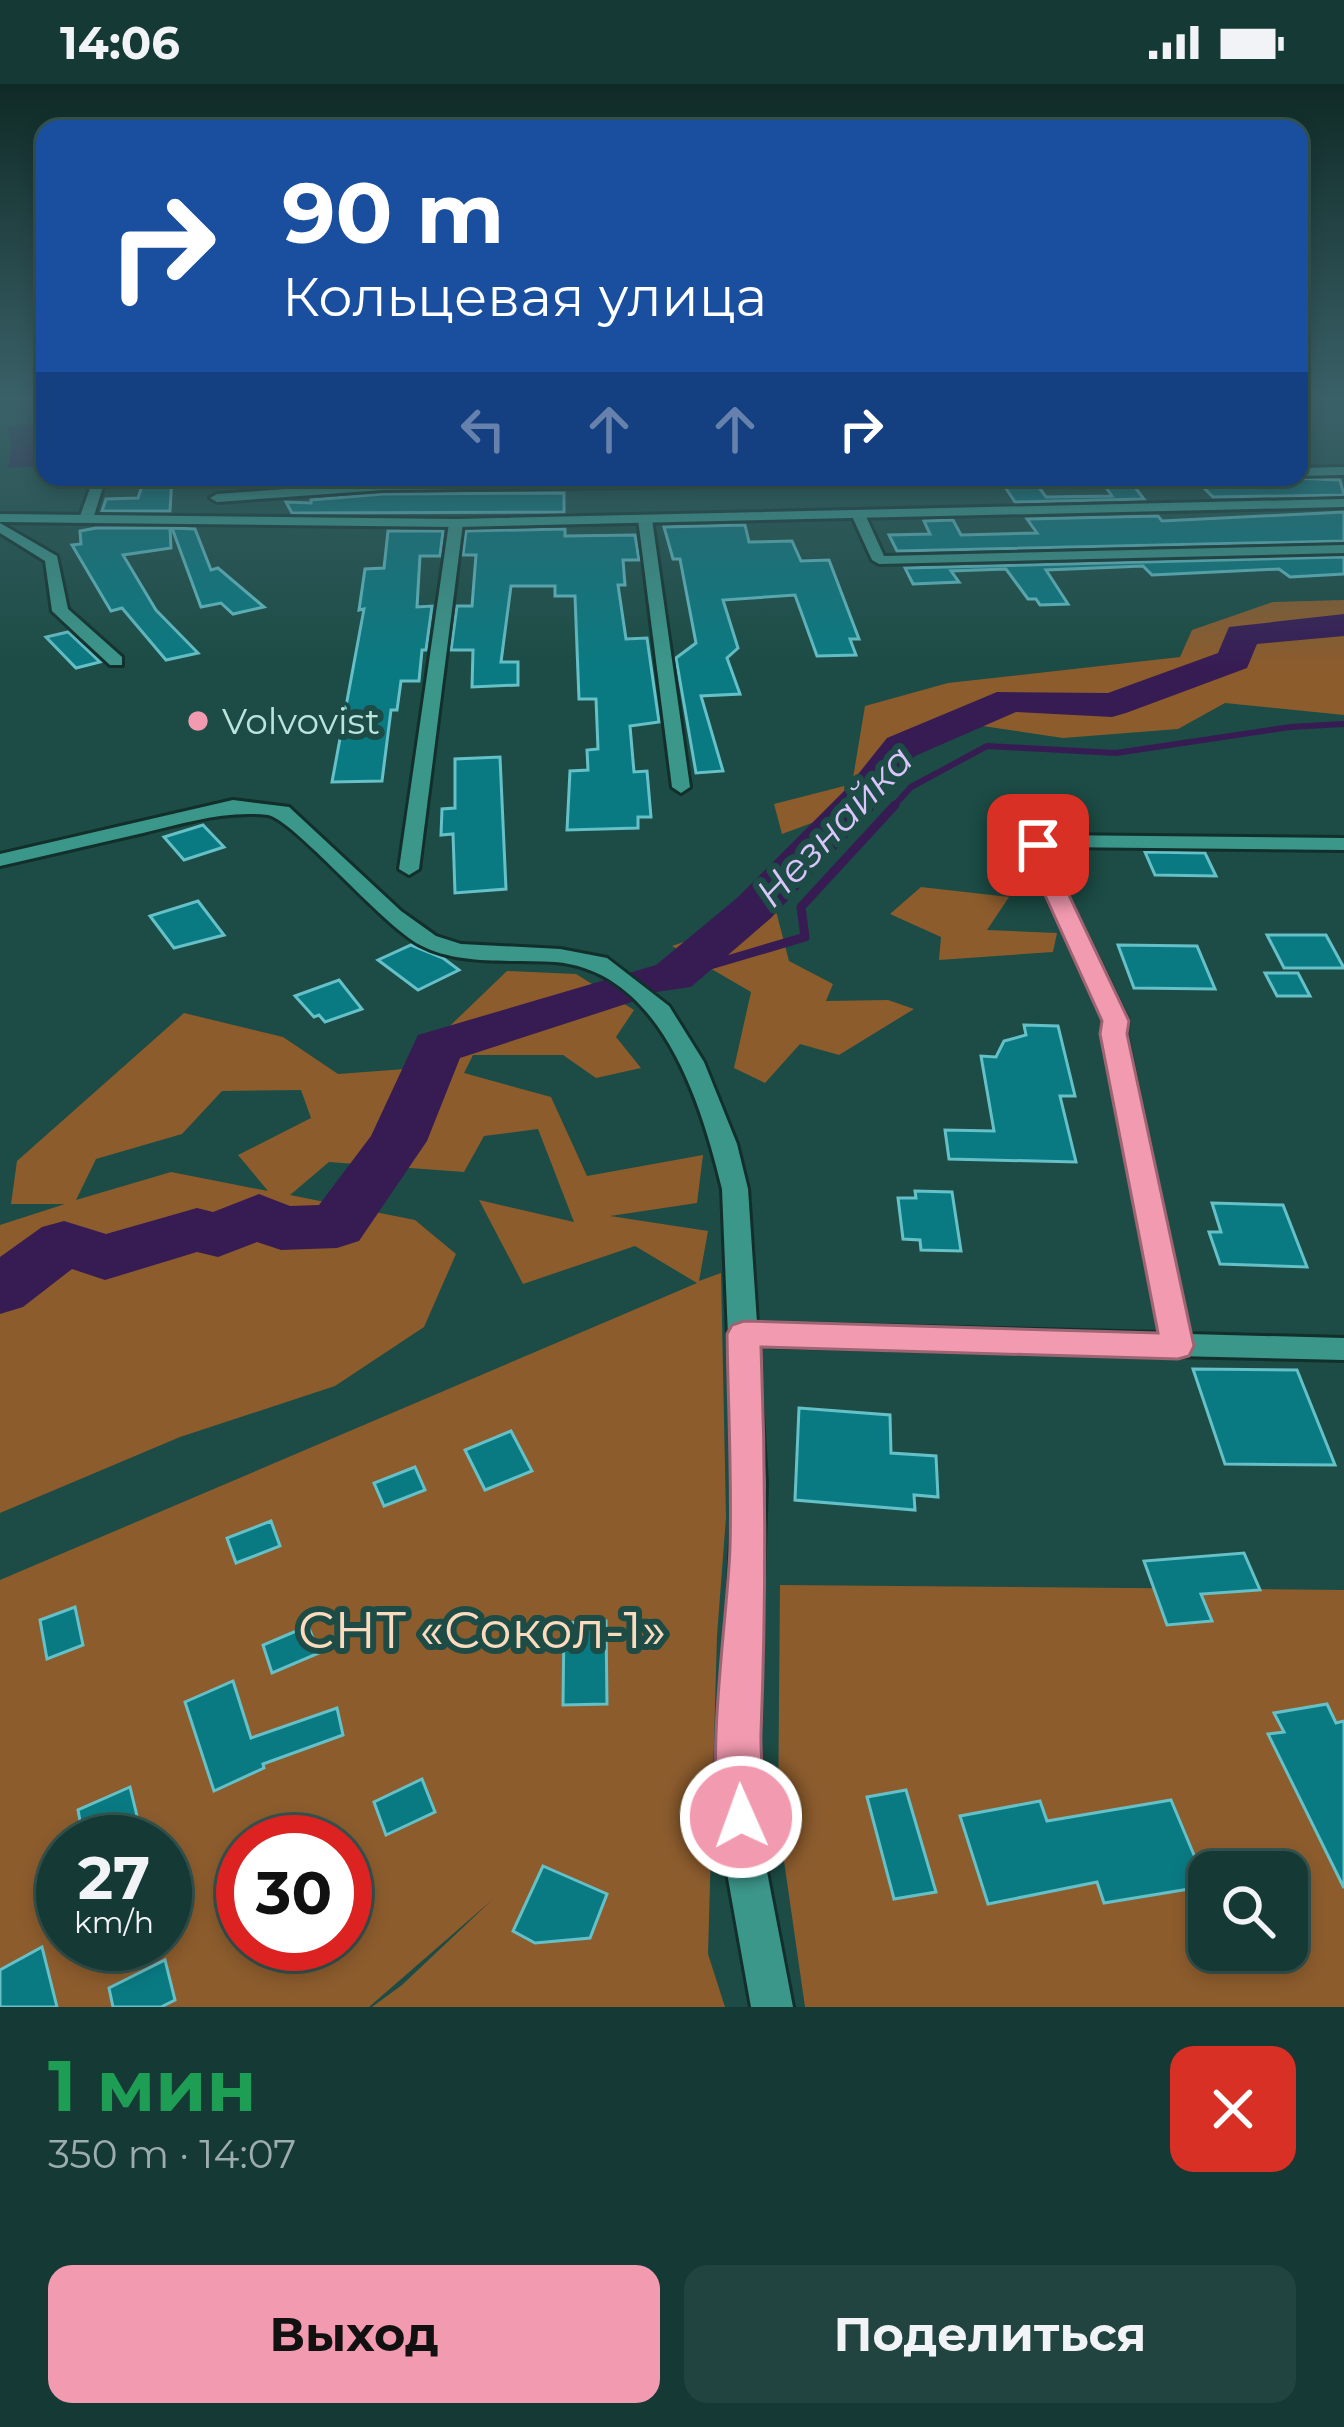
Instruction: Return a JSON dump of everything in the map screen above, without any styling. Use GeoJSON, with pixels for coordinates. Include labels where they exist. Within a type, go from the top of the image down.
{"type":"FeatureCollection","features":[{"type":"Feature","properties":{"kind":"street"},"geometry":{"type":"LineString","coordinates":[[86,519],[97,487]]}},
{"type":"Feature","properties":{"kind":"street"},"geometry":{"type":"LineString","coordinates":[[206,521],[218,487]]}},
{"type":"Feature","properties":{"kind":"street"},"geometry":{"type":"LineString","coordinates":[[217,498],[373,487]]}},
{"type":"Feature","properties":{"kind":"street"},"geometry":{"type":"LineString","coordinates":[[0,518],[455,526],[860,520],[1344,503]]}},
{"type":"Feature","properties":{"kind":"street"},"geometry":{"type":"LineString","coordinates":[[860,520],[879,560],[1344,549]]}},
{"type":"Feature","properties":{"kind":"street"},"geometry":{"type":"LineString","coordinates":[[645,522],[680,788]]}},
{"type":"Feature","properties":{"kind":"street"},"geometry":{"type":"LineString","coordinates":[[409,869],[455,526]]}},
{"type":"Feature","properties":{"kind":"street"},"geometry":{"type":"LineString","coordinates":[[0,527],[52,559],[60,611],[116,661]]}},
{"type":"Feature","properties":{"kind":"street"},"geometry":{"type":"LineString","coordinates":[[0,860],[233,806],[272,808],[282,811],[393,916],[428,941],[459,951],[560,956],[599,963],[661,1011],[692,1062],[735,1189],[749,1546],[738,1778],[744,1856],[772,2007]]}},
{"type":"Feature","properties":{"kind":"street"},"geometry":{"type":"LineString","coordinates":[[1178,1346],[1114,1034],[1116,1021],[1036,849],[1050,841],[1344,844]]}},
{"type":"Feature","properties":{"kind":"street"},"geometry":{"type":"LineString","coordinates":[[744,1334],[1344,1349]]}},
{"type":"Feature","properties":{"kind":"green space"},"geometry":{"type":"Polygon","coordinates":[[[1344,600],[1344,715],[1225,703],[1178,729],[1063,738],[936,719],[882,797],[782,834],[774,804],[852,784],[865,706],[948,683],[1180,657],[1192,630],[1273,602],[1344,600]]]}},
{"type":"Feature","properties":{"kind":"green space"},"geometry":{"type":"Polygon","coordinates":[[[921,887],[1009,897],[987,930],[1057,933],[1053,952],[939,960],[941,937],[890,914],[921,887]]]}},
{"type":"Feature","properties":{"kind":"green space"},"geometry":{"type":"Polygon","coordinates":[[[776,911],[789,961],[833,984],[826,1001],[888,1000],[914,1009],[839,1055],[800,1044],[765,1083],[734,1068],[751,992],[672,946],[776,911]]]}},
{"type":"Feature","properties":{"kind":"green space","name":"СНТ «Сокол-1»"},"geometry":{"type":"Polygon","coordinates":[[[507,971],[576,974],[634,1010],[616,1037],[641,1068],[596,1078],[563,1055],[473,1055],[464,1073],[551,1097],[587,1176],[703,1155],[697,1203],[610,1216],[708,1231],[699,1281],[721,1273],[726,1517],[717,1636],[708,1954],[725,2007],[372,2007],[492,1900],[369,2007],[0,2007],[0,1580],[697,1283],[635,1246],[523,1284],[479,1200],[574,1222],[538,1129],[484,1136],[464,1172],[329,1162],[290,1195],[415,1220],[456,1254],[424,1327],[335,1386],[180,1437],[0,1513],[0,1225],[65,1204],[11,1204],[17,1161],[184,1013],[283,1037],[338,1074],[405,1069],[507,971]],[[301,1090],[222,1091],[182,1134],[96,1159],[76,1200],[171,1172],[268,1191],[238,1155],[311,1118],[301,1090]]]}},
{"type":"Feature","properties":{"kind":"green space"},"geometry":{"type":"Polygon","coordinates":[[[780,1585],[1344,1590],[1344,2007],[805,2007],[778,1819],[780,1585]]]}},
{"type":"Feature","properties":{"kind":"building"},"geometry":{"type":"Polygon","coordinates":[[[142,487],[171,487],[170,511],[102,511],[106,499],[138,498],[142,487]]]}},
{"type":"Feature","properties":{"kind":"building"},"geometry":{"type":"Polygon","coordinates":[[[1005,487],[1039,487],[1046,497],[1112,496],[1106,487],[1135,487],[1144,499],[1015,502],[1005,487]]]}},
{"type":"Feature","properties":{"kind":"building"},"geometry":{"type":"Polygon","coordinates":[[[1203,487],[1342,487],[1344,495],[1213,497],[1203,487]]]}},
{"type":"Feature","properties":{"kind":"building"},"geometry":{"type":"Polygon","coordinates":[[[564,493],[564,512],[292,513],[286,502],[383,494],[564,493]]]}},
{"type":"Feature","properties":{"kind":"building"},"geometry":{"type":"Polygon","coordinates":[[[1344,512],[1344,541],[897,551],[889,535],[930,534],[924,521],[953,520],[961,535],[1037,533],[1027,519],[1158,516],[1162,521],[1344,512]]]}},
{"type":"Feature","properties":{"kind":"building"},"geometry":{"type":"Polygon","coordinates":[[[745,525],[749,542],[792,541],[801,561],[829,560],[859,639],[850,639],[856,655],[817,656],[795,595],[723,600],[738,648],[727,658],[740,694],[701,696],[723,771],[696,773],[676,658],[696,643],[680,559],[673,559],[664,527],[745,525]]]}},
{"type":"Feature","properties":{"kind":"building"},"geometry":{"type":"Polygon","coordinates":[[[170,528],[171,548],[123,555],[156,610],[198,653],[166,660],[122,608],[111,611],[72,545],[81,544],[80,531],[170,528]]]}},
{"type":"Feature","properties":{"kind":"building"},"geometry":{"type":"Polygon","coordinates":[[[172,528],[195,529],[211,570],[218,568],[264,607],[233,614],[221,603],[201,607],[172,528]]]}},
{"type":"Feature","properties":{"kind":"building"},"geometry":{"type":"Polygon","coordinates":[[[565,529],[565,536],[635,535],[639,560],[623,560],[625,585],[618,585],[626,639],[647,638],[659,722],[630,726],[634,772],[647,771],[651,817],[638,817],[638,828],[567,830],[570,771],[588,770],[587,750],[598,749],[596,699],[579,699],[575,596],[555,596],[555,586],[511,586],[501,662],[518,662],[518,685],[472,687],[473,650],[451,650],[457,606],[472,606],[476,555],[463,555],[466,531],[565,529]]]}},
{"type":"Feature","properties":{"kind":"building"},"geometry":{"type":"Polygon","coordinates":[[[388,531],[443,531],[440,556],[420,556],[417,607],[432,606],[426,650],[422,650],[419,681],[401,681],[397,710],[391,710],[382,781],[332,782],[364,609],[359,610],[365,569],[384,568],[388,531]]]}},
{"type":"Feature","properties":{"kind":"building"},"geometry":{"type":"Polygon","coordinates":[[[1344,557],[1344,574],[1290,577],[1279,569],[1152,575],[1143,566],[1046,570],[1068,604],[1040,605],[1028,599],[1006,569],[951,571],[959,582],[913,584],[905,568],[1344,557]]]}},
{"type":"Feature","properties":{"kind":"building"},"geometry":{"type":"Polygon","coordinates":[[[68,632],[100,662],[76,668],[46,637],[68,632]]]}},
{"type":"Feature","properties":{"kind":"building"},"geometry":{"type":"Polygon","coordinates":[[[500,757],[506,889],[455,893],[453,834],[441,835],[442,809],[455,808],[455,759],[500,757]]]}},
{"type":"Feature","properties":{"kind":"building"},"geometry":{"type":"Polygon","coordinates":[[[203,825],[224,847],[184,860],[164,837],[203,825]]]}},
{"type":"Feature","properties":{"kind":"building"},"geometry":{"type":"Polygon","coordinates":[[[1145,852],[1205,853],[1216,876],[1155,875],[1145,852]]]}},
{"type":"Feature","properties":{"kind":"building"},"geometry":{"type":"Polygon","coordinates":[[[198,901],[224,935],[174,948],[150,916],[198,901]]]}},
{"type":"Feature","properties":{"kind":"building"},"geometry":{"type":"Polygon","coordinates":[[[1267,935],[1326,935],[1344,968],[1284,968],[1267,935]]]}},
{"type":"Feature","properties":{"kind":"building"},"geometry":{"type":"Polygon","coordinates":[[[411,945],[459,970],[418,990],[378,960],[411,945]]]}},
{"type":"Feature","properties":{"kind":"building"},"geometry":{"type":"Polygon","coordinates":[[[1118,945],[1197,946],[1215,989],[1134,988],[1118,945]]]}},
{"type":"Feature","properties":{"kind":"building"},"geometry":{"type":"Polygon","coordinates":[[[1265,973],[1298,973],[1310,996],[1277,996],[1265,973]]]}},
{"type":"Feature","properties":{"kind":"building"},"geometry":{"type":"Polygon","coordinates":[[[339,980],[362,1009],[325,1022],[295,996],[339,980]]]}},
{"type":"Feature","properties":{"kind":"building"},"geometry":{"type":"Polygon","coordinates":[[[1024,1025],[1058,1026],[1075,1096],[1060,1096],[1076,1162],[949,1159],[945,1130],[994,1131],[981,1056],[996,1057],[1004,1041],[1026,1035],[1024,1025]]]}},
{"type":"Feature","properties":{"kind":"building"},"geometry":{"type":"Polygon","coordinates":[[[915,1191],[952,1192],[961,1251],[921,1250],[920,1240],[903,1239],[898,1198],[916,1198],[915,1191]]]}},
{"type":"Feature","properties":{"kind":"building"},"geometry":{"type":"Polygon","coordinates":[[[1212,1203],[1283,1205],[1307,1267],[1220,1264],[1209,1232],[1221,1232],[1212,1203]]]}},
{"type":"Feature","properties":{"kind":"building"},"geometry":{"type":"Polygon","coordinates":[[[1193,1369],[1297,1370],[1335,1465],[1225,1464],[1193,1369]]]}},
{"type":"Feature","properties":{"kind":"building"},"geometry":{"type":"Polygon","coordinates":[[[799,1408],[890,1415],[891,1453],[936,1456],[938,1497],[914,1495],[915,1510],[795,1500],[799,1408]]]}},
{"type":"Feature","properties":{"kind":"building"},"geometry":{"type":"Polygon","coordinates":[[[511,1431],[532,1471],[485,1490],[465,1450],[511,1431]]]}},
{"type":"Feature","properties":{"kind":"building"},"geometry":{"type":"Polygon","coordinates":[[[415,1467],[425,1490],[384,1506],[374,1483],[415,1467]]]}},
{"type":"Feature","properties":{"kind":"building"},"geometry":{"type":"Polygon","coordinates":[[[271,1521],[280,1546],[236,1563],[227,1538],[271,1521]]]}},
{"type":"Feature","properties":{"kind":"building"},"geometry":{"type":"Polygon","coordinates":[[[1244,1553],[1260,1590],[1201,1594],[1212,1621],[1167,1625],[1144,1561],[1244,1553]]]}},
{"type":"Feature","properties":{"kind":"building"},"geometry":{"type":"Polygon","coordinates":[[[75,1607],[83,1645],[47,1659],[40,1620],[75,1607]]]}},
{"type":"Feature","properties":{"kind":"building"},"geometry":{"type":"Polygon","coordinates":[[[606,1621],[607,1704],[563,1705],[564,1623],[606,1621]]]}},
{"type":"Feature","properties":{"kind":"building"},"geometry":{"type":"Polygon","coordinates":[[[308,1626],[319,1653],[272,1673],[263,1645],[308,1626]]]}},
{"type":"Feature","properties":{"kind":"building"},"geometry":{"type":"Polygon","coordinates":[[[233,1681],[251,1738],[337,1708],[343,1735],[263,1764],[264,1768],[214,1791],[185,1702],[233,1681]]]}},
{"type":"Feature","properties":{"kind":"building"},"geometry":{"type":"Polygon","coordinates":[[[1327,1704],[1336,1723],[1344,1721],[1344,1888],[1268,1734],[1284,1732],[1274,1713],[1327,1704]]]}},
{"type":"Feature","properties":{"kind":"building"},"geometry":{"type":"Polygon","coordinates":[[[422,1779],[435,1812],[386,1835],[374,1802],[422,1779]]]}},
{"type":"Feature","properties":{"kind":"building"},"geometry":{"type":"Polygon","coordinates":[[[130,1787],[137,1815],[79,1815],[78,1810],[130,1787]]]}},
{"type":"Feature","properties":{"kind":"building"},"geometry":{"type":"Polygon","coordinates":[[[906,1790],[936,1892],[894,1899],[867,1797],[906,1790]]]}},
{"type":"Feature","properties":{"kind":"building"},"geometry":{"type":"Polygon","coordinates":[[[1171,1800],[1192,1851],[1188,1851],[1188,1889],[1104,1903],[1097,1882],[988,1904],[960,1816],[1040,1801],[1047,1821],[1171,1800]]]}},
{"type":"Feature","properties":{"kind":"building"},"geometry":{"type":"Polygon","coordinates":[[[543,1866],[607,1894],[590,1938],[535,1943],[513,1931],[543,1866]]]}},
{"type":"Feature","properties":{"kind":"building"},"geometry":{"type":"Polygon","coordinates":[[[36,1950],[36,1971],[48,1971],[57,2007],[0,2007],[0,1970],[36,1950]]]}},
{"type":"Feature","properties":{"kind":"building"},"geometry":{"type":"Polygon","coordinates":[[[143,1971],[168,1971],[175,2000],[161,2007],[113,2007],[109,1988],[143,1971]]]}},
{"type":"Feature","properties":{"kind":"waterway","name":"Незнайка"},"geometry":{"type":"LineString","coordinates":[[651,981],[673,976],[754,908],[862,797],[901,747],[1011,700],[1112,705],[1234,660],[1242,635],[1344,625]]}},
{"type":"Feature","properties":{"kind":"waterway","name":"Незнайка"},"geometry":{"type":"LineString","coordinates":[[892,808],[911,787],[987,746],[1116,753],[1290,727],[1344,724]]}},
{"type":"Feature","properties":{"kind":"waterway","name":"Незнайка"},"geometry":{"type":"LineString","coordinates":[[673,976],[805,937],[801,907],[895,805]]}},
{"type":"Feature","properties":{"kind":"waterway","name":"Незнайка"},"geometry":{"type":"LineString","coordinates":[[0,1290],[64,1243],[105,1257],[197,1230],[218,1235],[259,1216],[281,1228],[337,1226],[398,1141],[437,1047],[620,989]]}},
{"type":"Feature","properties":{"kind":"place","name":"Volvovist"},"geometry":{"type":"Point","coordinates":[198,721]}},
{"type":"Feature","properties":{"kind":"route"},"geometry":{"type":"LineString","coordinates":[[741,1817],[738,1778],[750,1484],[744,1334],[1178,1346],[1114,1034],[1116,1021],[1038,845]]}}]}
